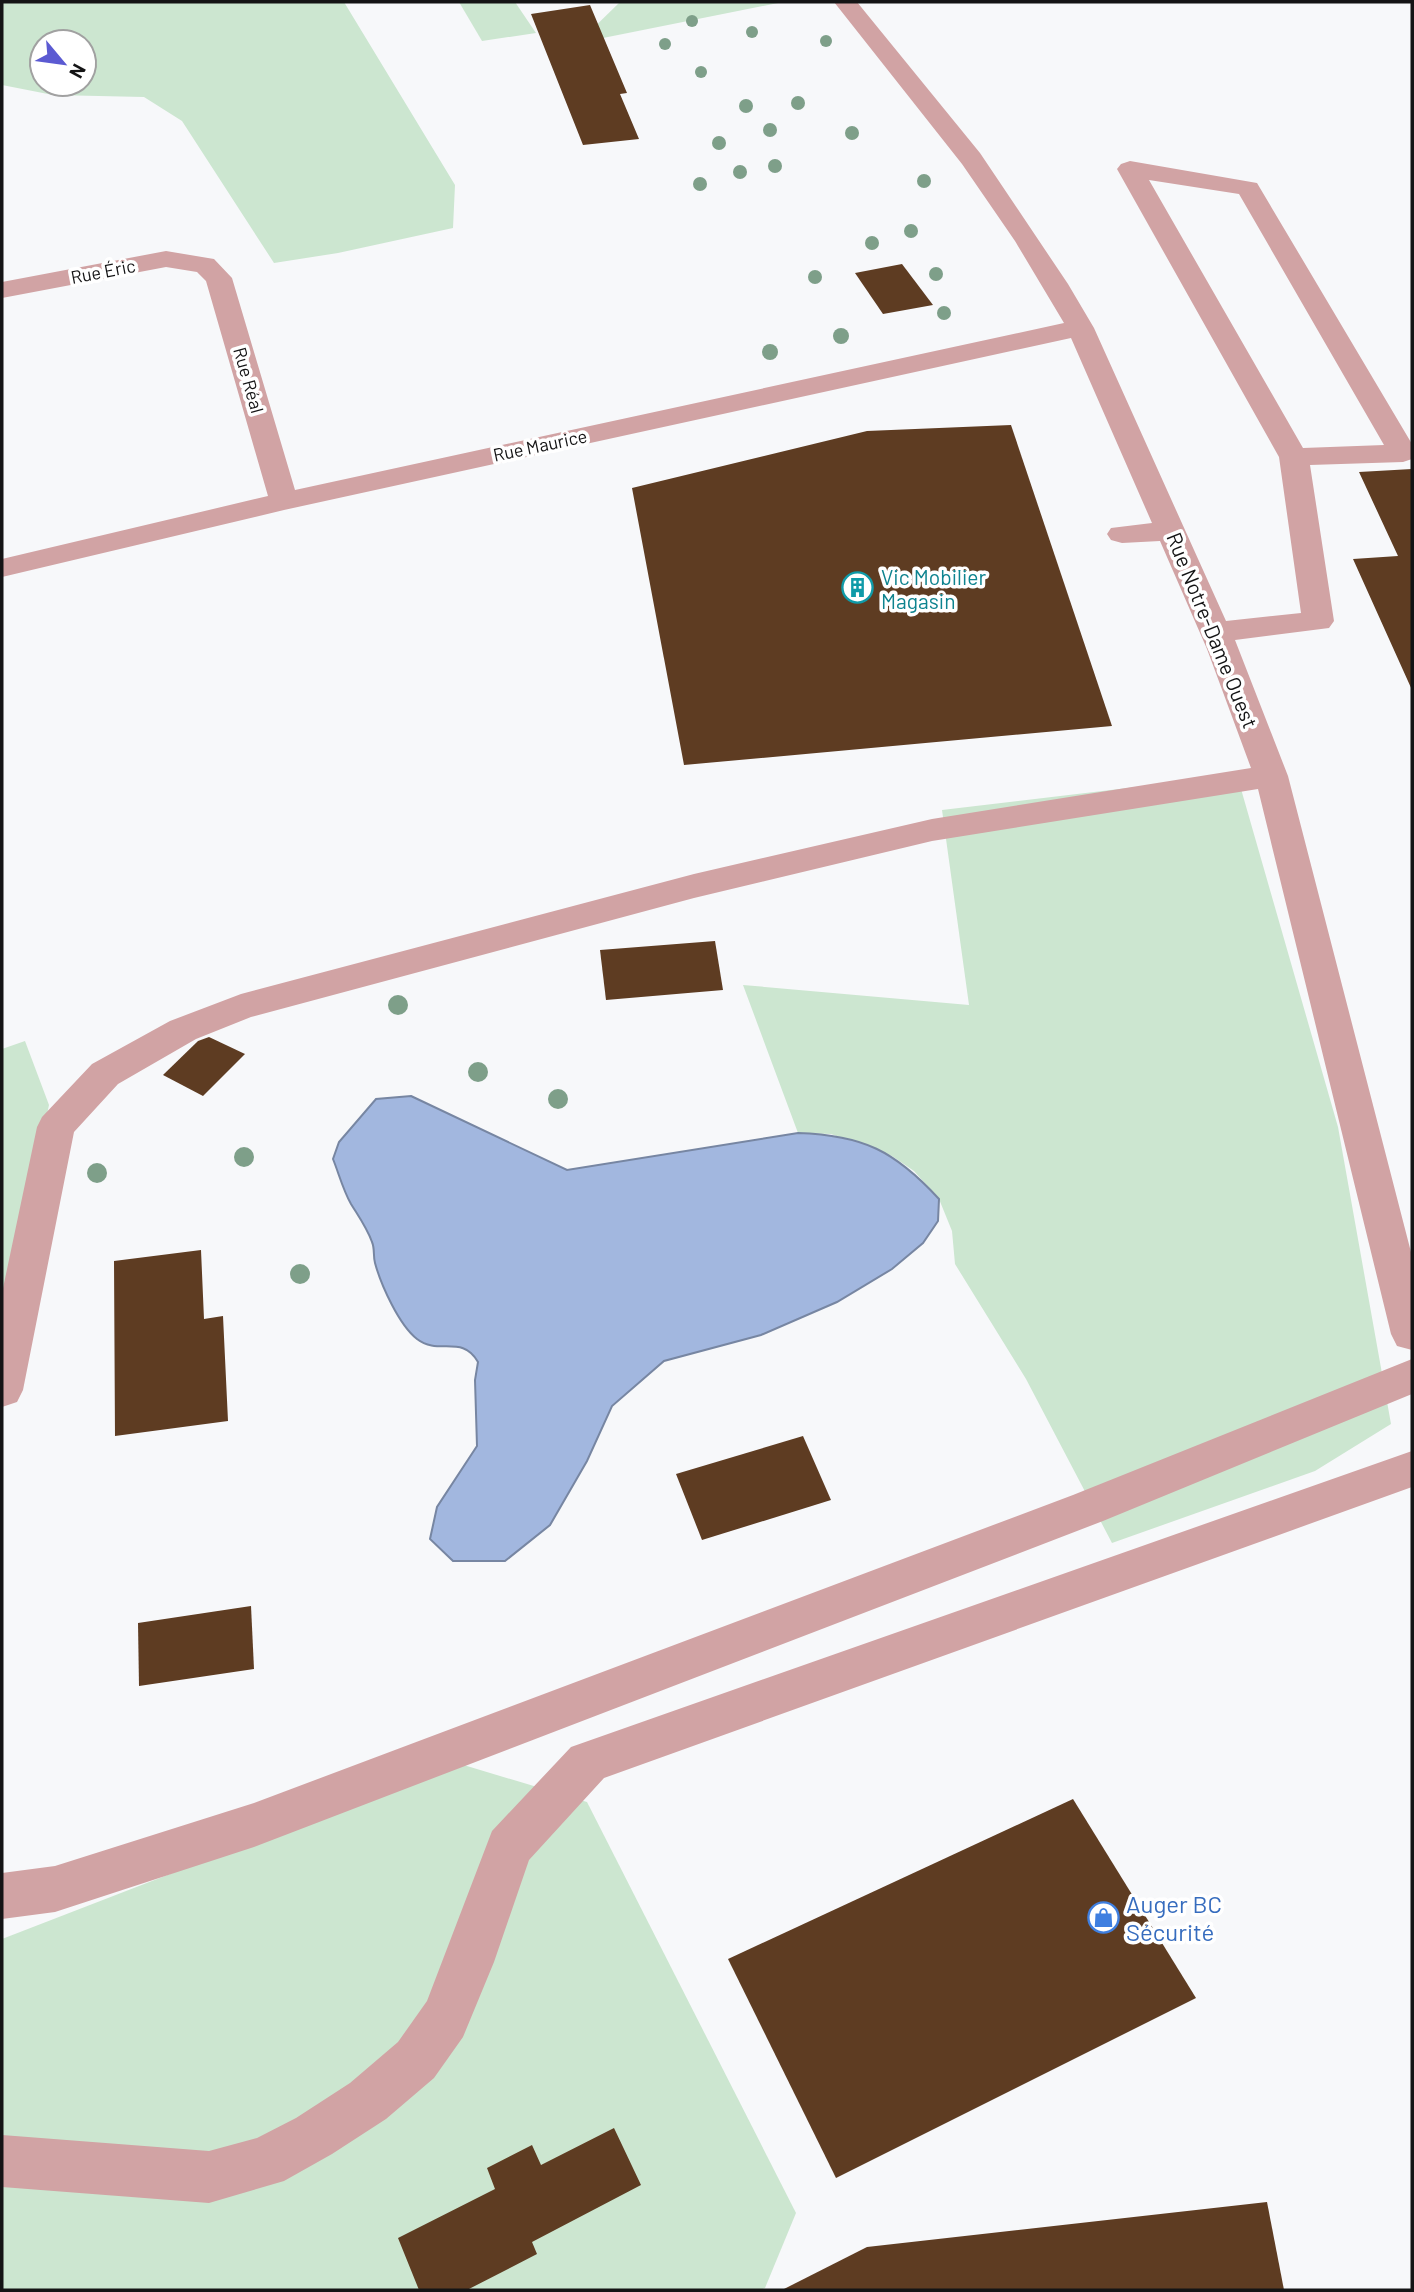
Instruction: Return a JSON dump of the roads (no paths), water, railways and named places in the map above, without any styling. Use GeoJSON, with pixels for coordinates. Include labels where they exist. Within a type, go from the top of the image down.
{"type":"FeatureCollection","features":[{"type":"Feature","properties":{"kind":"street","name":"Rue Notre-Dame Ouest"},"geometry":{"type":"LineString","coordinates":[[845,2],[907,73],[963,144],[1055,281],[1080,328],[1216,632],[1271,776],[1412,1334]]}},
{"type":"Feature","properties":{"kind":"street"},"geometry":{"type":"LineString","coordinates":[[1216,632],[1318,621],[1294,457],[1130,169],[1248,188],[1403,453],[1294,457]]}},
{"type":"Feature","properties":{"kind":"street","name":"Rue Éric"},"geometry":{"type":"LineString","coordinates":[[2,290],[166,259],[205,265]]}},
{"type":"Feature","properties":{"kind":"street","name":"Rue Réal"},"geometry":{"type":"LineString","coordinates":[[205,265],[219,278],[284,501]]}},
{"type":"Feature","properties":{"kind":"street","name":"Rue Maurice"},"geometry":{"type":"LineString","coordinates":[[2,568],[284,501],[1080,328]]}},
{"type":"Feature","properties":{"kind":"street"},"geometry":{"type":"LineString","coordinates":[[1122,534],[1172,531]]}},
{"type":"Feature","properties":{"kind":"street"},"geometry":{"type":"LineString","coordinates":[[2,1390],[56,1127],[105,1074],[183,1030],[241,1007],[307,989],[694,886],[932,830],[1271,776]]}},
{"type":"Feature","properties":{"kind":"street"},"geometry":{"type":"LineString","coordinates":[[2,1896],[55,1889],[254,1825],[1075,1513],[1412,1376]]}},
{"type":"Feature","properties":{"kind":"street"},"geometry":{"type":"LineString","coordinates":[[2,2161],[209,2177],[265,2162],[314,2136],[368,2102],[416,2060],[446,2019],[509,1847],[588,1762],[1412,1469]]}},
{"type":"Feature","properties":{"kind":"water"},"geometry":{"type":"Polygon","coordinates":[[[411,1096],[567,1170],[798,1133],[841,1137],[876,1149],[908,1169],[939,1199],[938,1221],[923,1243],[892,1269],[837,1302],[761,1335],[664,1361],[612,1406],[587,1461],[550,1525],[505,1561],[453,1561],[430,1539],[437,1507],[477,1446],[475,1380],[478,1362],[465,1349],[425,1344],[410,1333],[397,1315],[375,1263],[370,1237],[348,1199],[333,1159],[339,1142],[376,1099],[411,1096]]]}},
{"type":"Feature","properties":{"kind":"place","name":"Vic Mobilier Magasin"},"geometry":{"type":"Point","coordinates":[858,588]}},
{"type":"Feature","properties":{"kind":"place","name":"Auger BC Sécurité"},"geometry":{"type":"Point","coordinates":[1103,1917]}}]}
